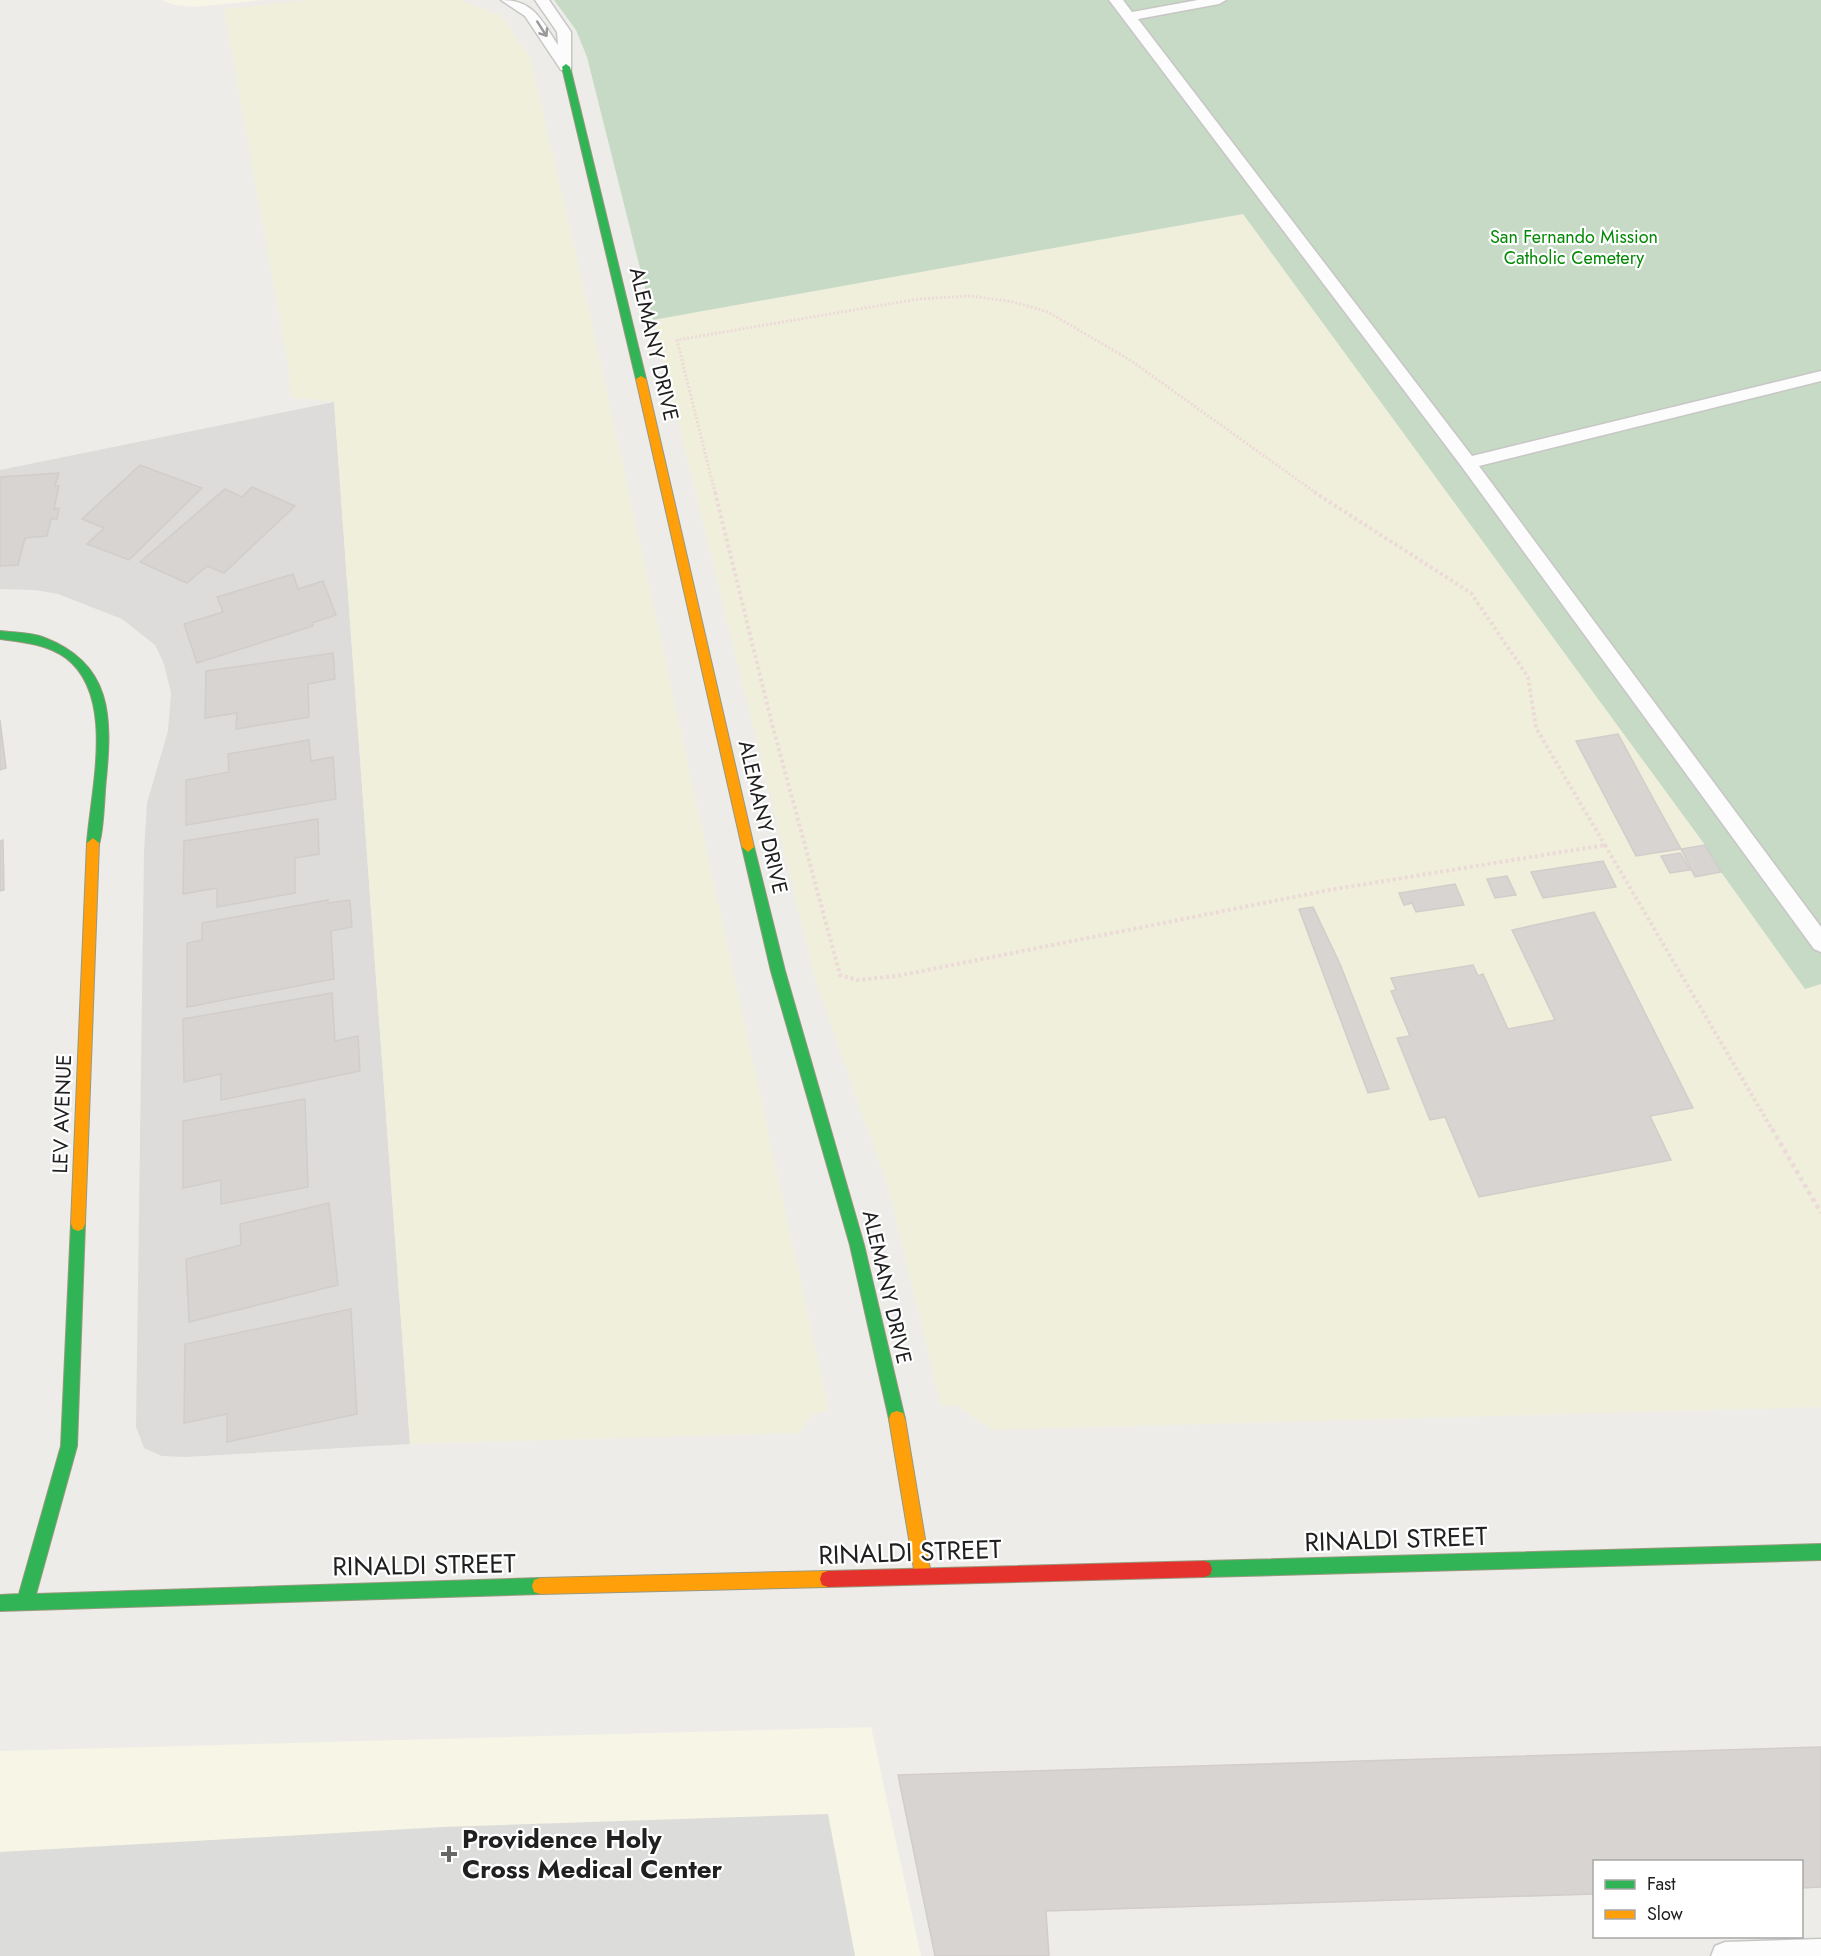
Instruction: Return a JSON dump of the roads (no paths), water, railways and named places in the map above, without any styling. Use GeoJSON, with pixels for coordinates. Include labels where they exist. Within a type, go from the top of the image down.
{"type":"FeatureCollection","features":[{"type":"Feature","properties":{"kind":"street","name":"ALEMANY DRIVE"},"geometry":{"type":"LineString","coordinates":[[567,67],[661,462],[764,914],[857,1245],[901,1439],[923,1575]]}},
{"type":"Feature","properties":{"kind":"street","name":"LEV AVENUE"},"geometry":{"type":"LineString","coordinates":[[0,635],[35,638],[52,643],[76,656],[94,677],[101,706],[103,736],[94,821],[69,1446],[25,1602]]}},
{"type":"Feature","properties":{"kind":"street","name":"RINALDI STREET"},"geometry":{"type":"LineString","coordinates":[[0,1603],[923,1575],[1821,1552]]}},
{"type":"Feature","properties":{"kind":"lane"},"geometry":{"type":"LineString","coordinates":[[508,0],[530,13],[567,67]]}},
{"type":"Feature","properties":{"kind":"lane"},"geometry":{"type":"LineString","coordinates":[[542,0],[564,32],[567,67]]}},
{"type":"Feature","properties":{"kind":"lane"},"geometry":{"type":"LineString","coordinates":[[1116,0],[1468,463],[1821,943]]}},
{"type":"Feature","properties":{"kind":"lane"},"geometry":{"type":"LineString","coordinates":[[1128,17],[1219,0]]}},
{"type":"Feature","properties":{"kind":"lane"},"geometry":{"type":"LineString","coordinates":[[1468,463],[1821,376]]}},
{"type":"Feature","properties":{"kind":"lane"},"geometry":{"type":"LineString","coordinates":[[1725,1956],[1821,1953]]}},
{"type":"Feature","properties":{"kind":"place","name":"Providence Holy Cross Medical Center"},"geometry":{"type":"Point","coordinates":[449,1854]}},
{"type":"Feature","properties":{"kind":"park label","name":"San Fernando Mission Catholic Cemetery"},"geometry":{"type":"Point","coordinates":[1574,247]}}]}
